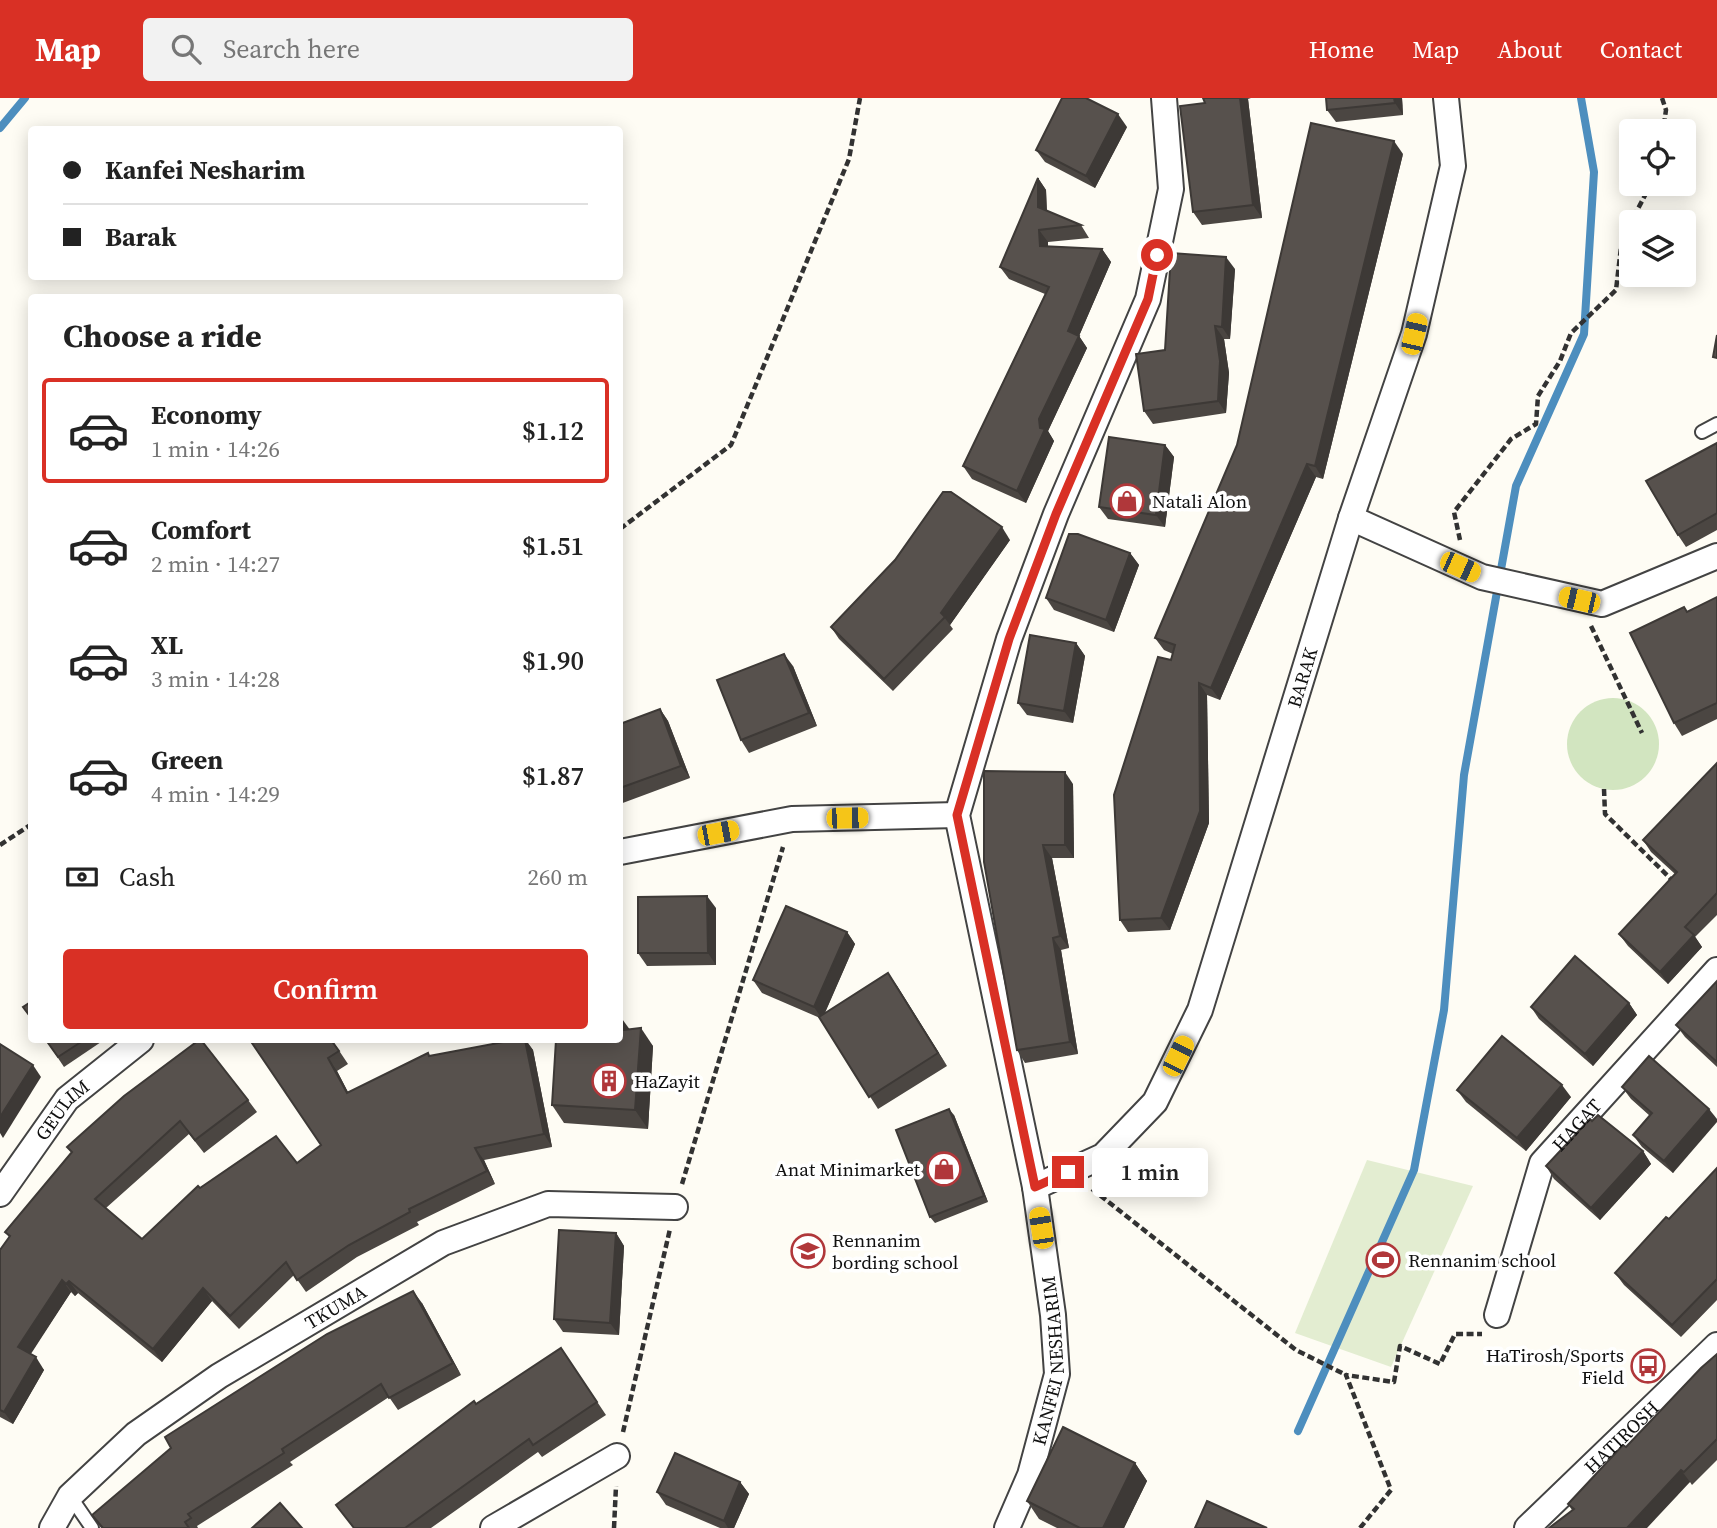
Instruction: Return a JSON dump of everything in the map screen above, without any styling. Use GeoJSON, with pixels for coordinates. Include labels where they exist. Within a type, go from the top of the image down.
{"type":"FeatureCollection","features":[{"type":"Feature","properties":{"kind":"street","name":"KANFEI NESHARIM"},"geometry":{"type":"LineString","coordinates":[[1007,1528],[1030,1475],[1057,1374],[1051,1294],[1035,1187],[957,815],[1009,639],[1056,514],[1148,299],[1171,189],[1164,98]]}},
{"type":"Feature","properties":{"kind":"street","name":"BARAK"},"geometry":{"type":"LineString","coordinates":[[1035,1187],[1102,1156],[1155,1102],[1200,1010],[1351,518],[1414,334],[1453,166],[1446,98]]}},
{"type":"Feature","properties":{"kind":"street"},"geometry":{"type":"LineString","coordinates":[[1351,518],[1482,577],[1602,604],[1717,556]]}},
{"type":"Feature","properties":{"kind":"street"},"geometry":{"type":"LineString","coordinates":[[623,851],[792,819],[957,815]]}},
{"type":"Feature","properties":{"kind":"street","name":"HAGAT"},"geometry":{"type":"LineString","coordinates":[[1497,1315],[1542,1163],[1717,970]]}},
{"type":"Feature","properties":{"kind":"street","name":"GEULIM"},"geometry":{"type":"LineString","coordinates":[[0,1194],[66,1099],[137,1043]]}},
{"type":"Feature","properties":{"kind":"street","name":"TKUMA"},"geometry":{"type":"LineString","coordinates":[[52,1528],[70,1496],[136,1434],[219,1376],[443,1243],[548,1204],[675,1207]]}},
{"type":"Feature","properties":{"kind":"street","name":"HATIROSH"},"geometry":{"type":"LineString","coordinates":[[1527,1528],[1717,1345]]}},
{"type":"Feature","properties":{"kind":"street"},"geometry":{"type":"LineString","coordinates":[[493,1528],[617,1456]]}},
{"type":"Feature","properties":{"kind":"lane"},"geometry":{"type":"LineString","coordinates":[[1702,432],[1717,424]]}},
{"type":"Feature","properties":{"kind":"lane"},"geometry":{"type":"LineString","coordinates":[[70,1496],[92,1528]]}},
{"type":"Feature","properties":{"kind":"path"},"geometry":{"type":"LineString","coordinates":[[623,527],[731,445],[849,159],[860,98]]}},
{"type":"Feature","properties":{"kind":"path"},"geometry":{"type":"LineString","coordinates":[[1662,98],[1666,110],[1665,119]]}},
{"type":"Feature","properties":{"kind":"path"},"geometry":{"type":"LineString","coordinates":[[1461,544],[1454,512],[1511,439],[1536,424],[1538,396],[1560,361],[1571,333],[1616,290],[1622,239],[1645,196]]}},
{"type":"Feature","properties":{"kind":"path"},"geometry":{"type":"LineString","coordinates":[[1579,600],[1642,733]]}},
{"type":"Feature","properties":{"kind":"path"},"geometry":{"type":"LineString","coordinates":[[1604,789],[1605,814],[1680,887]]}},
{"type":"Feature","properties":{"kind":"path"},"geometry":{"type":"LineString","coordinates":[[614,1528],[617,1456],[675,1207],[792,819]]}},
{"type":"Feature","properties":{"kind":"path"},"geometry":{"type":"LineString","coordinates":[[0,845],[28,827]]}},
{"type":"Feature","properties":{"kind":"path"},"geometry":{"type":"LineString","coordinates":[[1095,1188],[1296,1350],[1346,1375],[1394,1382],[1400,1346],[1440,1364],[1455,1334],[1496,1333],[1497,1315]]}},
{"type":"Feature","properties":{"kind":"path"},"geometry":{"type":"LineString","coordinates":[[1346,1375],[1391,1490],[1360,1528]]}},
{"type":"Feature","properties":{"kind":"green space"},"geometry":{"type":"Polygon","coordinates":[[[1613,698],[1639,706],[1651,718],[1659,744],[1651,770],[1639,782],[1613,790],[1587,782],[1575,770],[1567,744],[1575,718],[1587,706],[1613,698]]]}},
{"type":"Feature","properties":{"kind":"green space","name":"Rennanim school"},"geometry":{"type":"Polygon","coordinates":[[[1367,1160],[1473,1186],[1391,1367],[1295,1333],[1367,1160]]]}},
{"type":"Feature","properties":{"kind":"building"},"geometry":{"type":"Polygon","coordinates":[[[1062,98],[1086,98],[1118,114],[1086,176],[1036,150],[1062,98]]]}},
{"type":"Feature","properties":{"kind":"building"},"geometry":{"type":"Polygon","coordinates":[[[1203,98],[1240,98],[1253,205],[1193,212],[1180,106],[1205,103],[1203,98]]]}},
{"type":"Feature","properties":{"kind":"building"},"geometry":{"type":"Polygon","coordinates":[[[1326,98],[1394,98],[1395,103],[1327,110],[1326,98]]]}},
{"type":"Feature","properties":{"kind":"building"},"geometry":{"type":"Polygon","coordinates":[[[1311,123],[1394,141],[1315,466],[1307,464],[1211,688],[1199,683],[1200,811],[1161,918],[1120,920],[1114,795],[1158,657],[1171,660],[1175,645],[1155,638],[1237,445],[1311,123]]]}},
{"type":"Feature","properties":{"kind":"building"},"geometry":{"type":"Polygon","coordinates":[[[1038,178],[1038,207],[1081,225],[1039,230],[1040,246],[1102,249],[1068,331],[1079,336],[1039,419],[1040,428],[1045,429],[1017,491],[963,466],[1049,287],[1000,267],[1038,178]]]}},
{"type":"Feature","properties":{"kind":"building"},"geometry":{"type":"Polygon","coordinates":[[[1171,253],[1226,257],[1222,327],[1215,326],[1220,361],[1218,401],[1144,411],[1136,354],[1165,350],[1171,253]]]}},
{"type":"Feature","properties":{"kind":"building"},"geometry":{"type":"Polygon","coordinates":[[[1717,335],[1717,358],[1713,357],[1717,335]]]}},
{"type":"Feature","properties":{"kind":"building"},"geometry":{"type":"Polygon","coordinates":[[[1109,437],[1165,445],[1156,515],[1099,507],[1109,437]]]}},
{"type":"Feature","properties":{"kind":"building"},"geometry":{"type":"Polygon","coordinates":[[[1717,443],[1717,513],[1678,535],[1646,481],[1717,443]]]}},
{"type":"Feature","properties":{"kind":"building"},"geometry":{"type":"Polygon","coordinates":[[[943,492],[951,492],[1002,527],[941,613],[945,617],[884,679],[831,627],[895,560],[943,492]]]}},
{"type":"Feature","properties":{"kind":"building"},"geometry":{"type":"Polygon","coordinates":[[[1069,534],[1078,534],[1130,553],[1106,620],[1046,598],[1069,534]]]}},
{"type":"Feature","properties":{"kind":"building"},"geometry":{"type":"Polygon","coordinates":[[[1717,597],[1717,703],[1674,723],[1630,633],[1684,607],[1687,612],[1717,597]]]}},
{"type":"Feature","properties":{"kind":"building"},"geometry":{"type":"Polygon","coordinates":[[[1030,635],[1076,643],[1064,711],[1018,703],[1030,635]]]}},
{"type":"Feature","properties":{"kind":"building"},"geometry":{"type":"Polygon","coordinates":[[[784,654],[809,713],[741,740],[717,680],[784,654]]]}},
{"type":"Feature","properties":{"kind":"building"},"geometry":{"type":"Polygon","coordinates":[[[660,709],[681,766],[623,787],[623,723],[660,709]]]}},
{"type":"Feature","properties":{"kind":"building"},"geometry":{"type":"Polygon","coordinates":[[[1717,763],[1717,893],[1685,927],[1694,935],[1660,972],[1619,934],[1677,872],[1643,840],[1717,763]]]}},
{"type":"Feature","properties":{"kind":"building"},"geometry":{"type":"Polygon","coordinates":[[[984,771],[1065,772],[1065,845],[1043,845],[1060,936],[1053,938],[1070,1042],[1017,1050],[984,862],[984,771]]]}},
{"type":"Feature","properties":{"kind":"building"},"geometry":{"type":"Polygon","coordinates":[[[707,896],[708,953],[638,953],[638,897],[707,896]]]}},
{"type":"Feature","properties":{"kind":"building"},"geometry":{"type":"Polygon","coordinates":[[[786,906],[847,932],[814,1007],[753,980],[786,906]]]}},
{"type":"Feature","properties":{"kind":"building"},"geometry":{"type":"Polygon","coordinates":[[[1575,956],[1629,1003],[1585,1054],[1531,1007],[1575,956]]]}},
{"type":"Feature","properties":{"kind":"building"},"geometry":{"type":"Polygon","coordinates":[[[888,973],[938,1053],[869,1097],[819,1017],[888,973]]]}},
{"type":"Feature","properties":{"kind":"building"},"geometry":{"type":"Polygon","coordinates":[[[1717,981],[1717,1062],[1676,1025],[1717,981]]]}},
{"type":"Feature","properties":{"kind":"building","name":"HaZayit"},"geometry":{"type":"Polygon","coordinates":[[[623,1026],[624,1030],[641,1028],[635,1110],[552,1105],[556,1043],[623,1043],[623,1026]]]}},
{"type":"Feature","properties":{"kind":"building"},"geometry":{"type":"Polygon","coordinates":[[[1502,1036],[1562,1085],[1517,1138],[1457,1090],[1502,1036]]]}},
{"type":"Feature","properties":{"kind":"building"},"geometry":{"type":"Polygon","coordinates":[[[48,1043],[79,1043],[58,1057],[48,1043]]]}},
{"type":"Feature","properties":{"kind":"building"},"geometry":{"type":"Polygon","coordinates":[[[195,1043],[203,1043],[248,1100],[195,1140],[180,1121],[95,1199],[142,1239],[198,1186],[200,1188],[276,1136],[297,1163],[321,1145],[252,1043],[333,1043],[339,1051],[328,1058],[347,1093],[428,1053],[429,1056],[498,1043],[526,1043],[544,1134],[475,1148],[487,1171],[409,1209],[410,1212],[349,1245],[297,1280],[286,1262],[230,1316],[203,1288],[153,1349],[69,1281],[66,1284],[62,1280],[18,1347],[36,1357],[4,1412],[0,1410],[0,1250],[10,1236],[5,1232],[72,1152],[67,1147],[124,1096],[195,1043]]]}},
{"type":"Feature","properties":{"kind":"building"},"geometry":{"type":"Polygon","coordinates":[[[0,1044],[33,1065],[0,1117],[0,1044]]]}},
{"type":"Feature","properties":{"kind":"building"},"geometry":{"type":"Polygon","coordinates":[[[1649,1056],[1709,1109],[1664,1161],[1633,1135],[1652,1113],[1622,1087],[1649,1056]]]}},
{"type":"Feature","properties":{"kind":"building","name":"Anat Minimarket"},"geometry":{"type":"Polygon","coordinates":[[[949,1109],[984,1196],[930,1217],[896,1130],[949,1109]]]}},
{"type":"Feature","properties":{"kind":"building"},"geometry":{"type":"Polygon","coordinates":[[[1598,1115],[1643,1151],[1591,1208],[1546,1166],[1590,1119],[1592,1121],[1598,1115]]]}},
{"type":"Feature","properties":{"kind":"building"},"geometry":{"type":"Polygon","coordinates":[[[1717,1168],[1717,1279],[1672,1325],[1615,1273],[1666,1217],[1669,1219],[1717,1168]]]}},
{"type":"Feature","properties":{"kind":"building"},"geometry":{"type":"Polygon","coordinates":[[[559,1230],[616,1233],[610,1323],[554,1319],[559,1230]]]}},
{"type":"Feature","properties":{"kind":"building"},"geometry":{"type":"Polygon","coordinates":[[[413,1291],[453,1363],[389,1398],[381,1384],[282,1449],[284,1453],[188,1514],[191,1518],[185,1522],[189,1528],[103,1528],[92,1515],[171,1448],[165,1437],[327,1334],[413,1291]]]}},
{"type":"Feature","properties":{"kind":"building"},"geometry":{"type":"Polygon","coordinates":[[[561,1348],[597,1402],[533,1445],[529,1439],[405,1528],[354,1528],[336,1505],[474,1401],[476,1404],[561,1348]]]}},
{"type":"Feature","properties":{"kind":"building"},"geometry":{"type":"Polygon","coordinates":[[[1717,1354],[1717,1439],[1684,1472],[1681,1470],[1627,1528],[1549,1528],[1574,1509],[1568,1504],[1623,1445],[1626,1447],[1717,1354]]]}},
{"type":"Feature","properties":{"kind":"building"},"geometry":{"type":"Polygon","coordinates":[[[1063,1427],[1135,1463],[1103,1528],[1080,1528],[1027,1501],[1063,1427]]]}},
{"type":"Feature","properties":{"kind":"building"},"geometry":{"type":"Polygon","coordinates":[[[675,1453],[740,1482],[724,1521],[657,1492],[675,1453]]]}},
{"type":"Feature","properties":{"kind":"building"},"geometry":{"type":"Polygon","coordinates":[[[1207,1501],[1267,1528],[1195,1528],[1207,1501]]]}},
{"type":"Feature","properties":{"kind":"building"},"geometry":{"type":"Polygon","coordinates":[[[280,1503],[302,1528],[252,1528],[280,1503]]]}},
{"type":"Feature","properties":{"kind":"waterway"},"geometry":{"type":"LineString","coordinates":[[0,128],[25,98]]}},
{"type":"Feature","properties":{"kind":"waterway"},"geometry":{"type":"LineString","coordinates":[[1298,1431],[1414,1170],[1444,1010],[1464,775],[1516,486],[1584,334],[1594,172],[1581,98]]}},
{"type":"Feature","properties":{"kind":"place","name":"Natali Alon"},"geometry":{"type":"Point","coordinates":[1127,501]}},
{"type":"Feature","properties":{"kind":"place","name":"HaZayit"},"geometry":{"type":"Point","coordinates":[609,1081]}},
{"type":"Feature","properties":{"kind":"place","name":"Anat Minimarket"},"geometry":{"type":"Point","coordinates":[944,1169]}},
{"type":"Feature","properties":{"kind":"place","name":"Rennanim bording school"},"geometry":{"type":"Point","coordinates":[808,1251]}},
{"type":"Feature","properties":{"kind":"place","name":"Rennanim school"},"geometry":{"type":"Point","coordinates":[1383,1260]}},
{"type":"Feature","properties":{"kind":"place","name":"HaTirosh/Sports Field"},"geometry":{"type":"Point","coordinates":[1648,1366]}},
{"type":"Feature","properties":{"kind":"route"},"geometry":{"type":"LineString","coordinates":[[1068,1172],[1035,1187],[957,815],[1009,639],[1056,514],[1148,299],[1157,255]]}}]}
